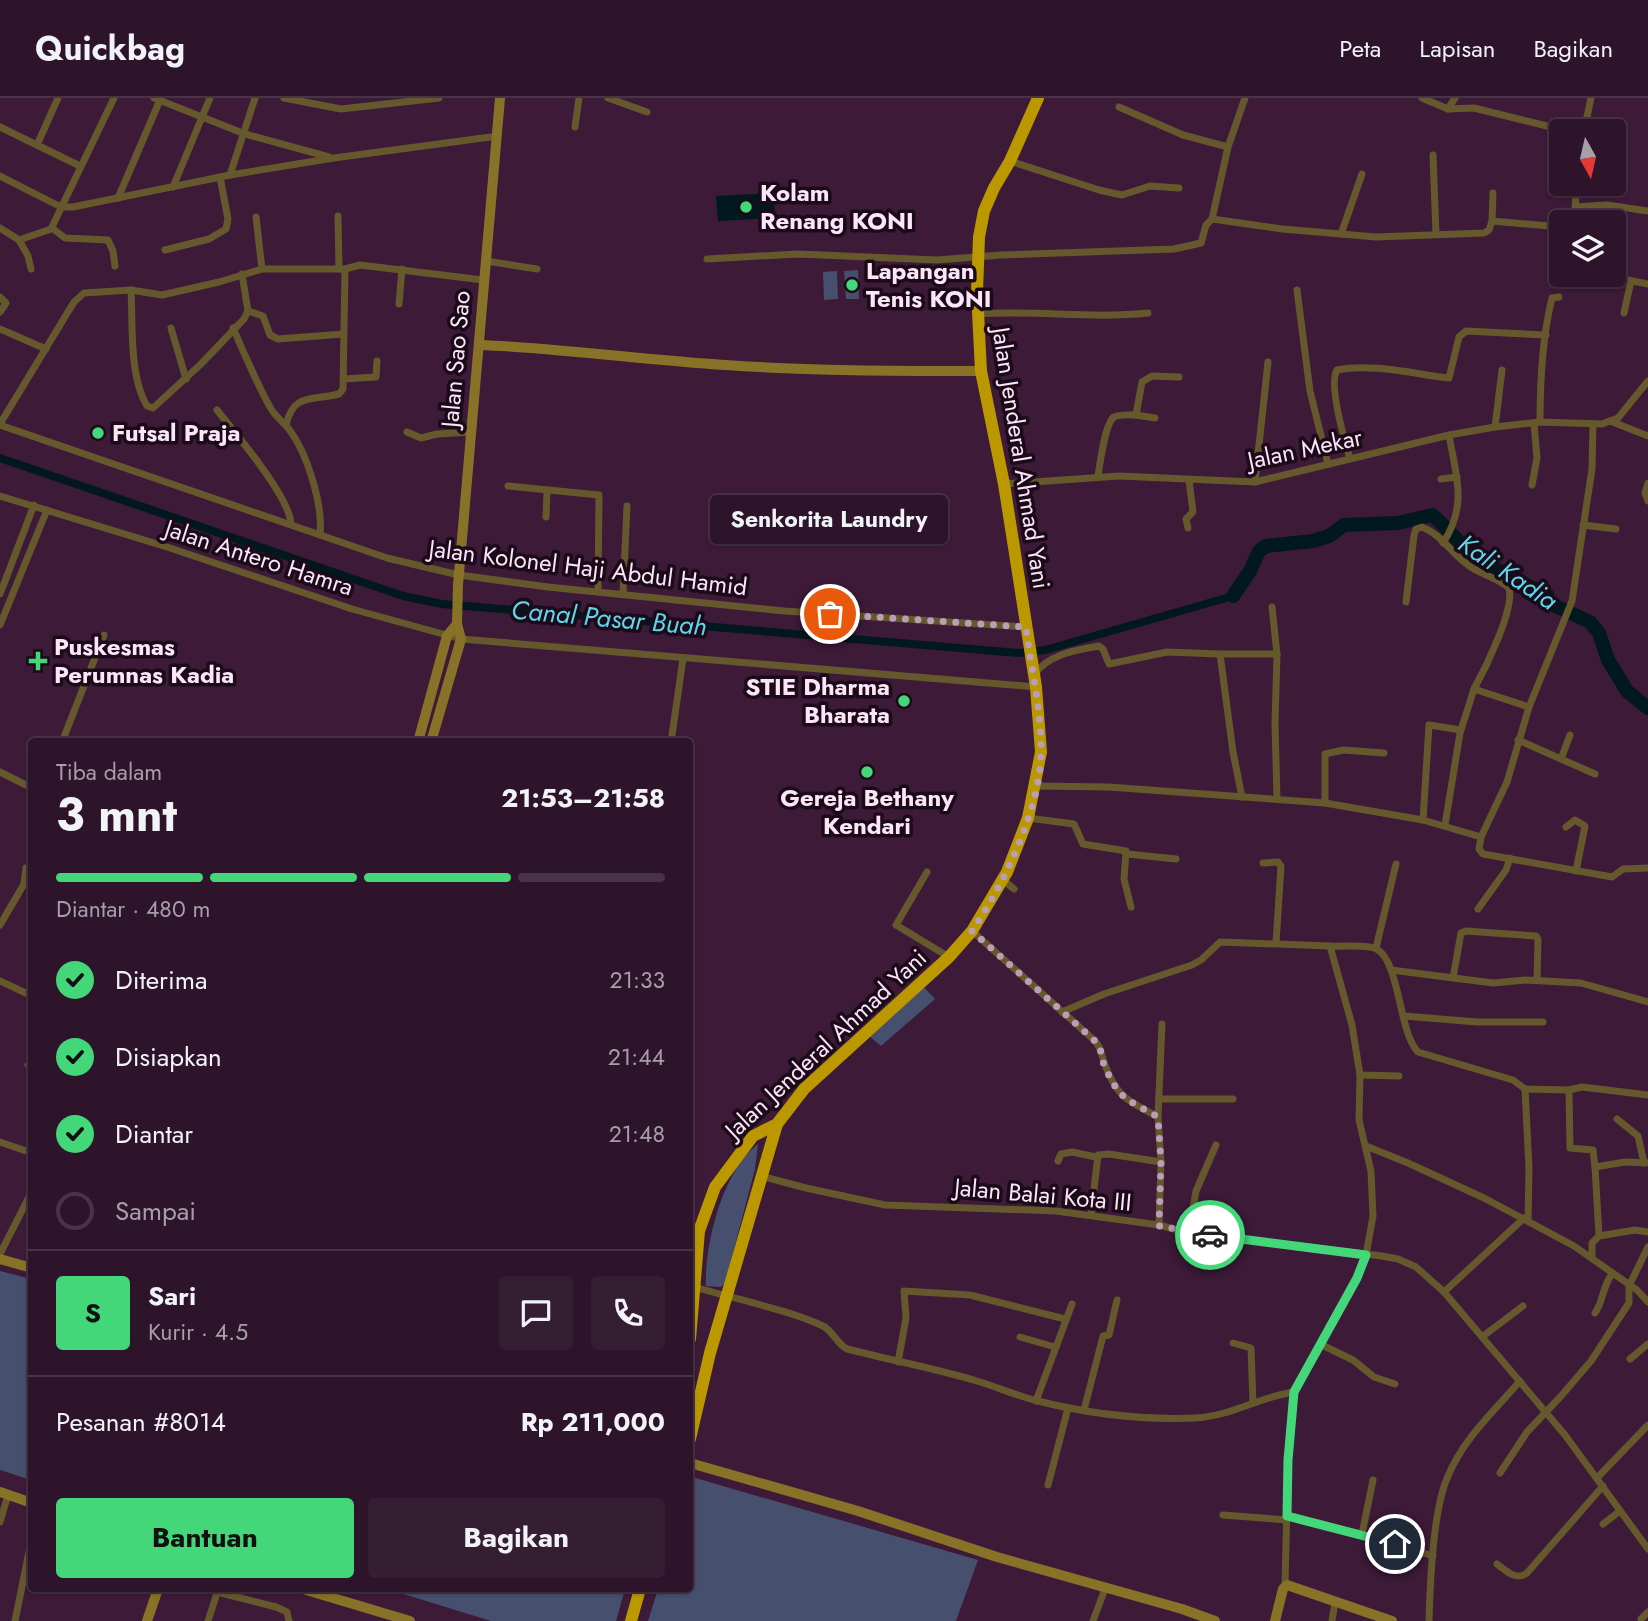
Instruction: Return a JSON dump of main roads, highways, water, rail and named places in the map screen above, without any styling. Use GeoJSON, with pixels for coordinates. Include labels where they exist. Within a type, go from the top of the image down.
{"type":"FeatureCollection","features":[{"type":"Feature","properties":{"kind":"highway","name":"Jalan Jenderal Ahmad Yani"},"geometry":{"type":"LineString","coordinates":[[693,1308],[699,1231],[715,1187],[753,1136],[777,1124],[804,1089],[949,957],[972,931],[1003,880],[1028,818],[1041,752],[1034,676],[1004,484],[981,371],[977,258],[984,211],[1038,98]]}},
{"type":"Feature","properties":{"kind":"highway"},"geometry":{"type":"LineString","coordinates":[[693,1427],[726,1297],[777,1124]]}},
{"type":"Feature","properties":{"kind":"highway"},"geometry":{"type":"LineString","coordinates":[[753,1136],[771,1149]]}},
{"type":"Feature","properties":{"kind":"highway"},"geometry":{"type":"LineString","coordinates":[[631,1621],[639,1592]]}},
{"type":"Feature","properties":{"kind":"waterway","name":"Canal Pasar Buah"},"geometry":{"type":"LineString","coordinates":[[0,458],[403,596],[442,604],[1019,653],[1045,650],[1233,596]]}},
{"type":"Feature","properties":{"kind":"waterway","name":"Kali Kadia"},"geometry":{"type":"LineString","coordinates":[[1233,596],[1250,571],[1259,551],[1266,546],[1313,541],[1329,536],[1344,525],[1398,523],[1432,515],[1485,563],[1547,595],[1549,603],[1590,622],[1599,633],[1608,660],[1627,691],[1648,708]]}},
{"type":"Feature","properties":{"kind":"place","name":"Kolam Renang KONI"},"geometry":{"type":"Point","coordinates":[746,207]}},
{"type":"Feature","properties":{"kind":"place","name":"Lapangan Tenis KONI"},"geometry":{"type":"Point","coordinates":[852,285]}},
{"type":"Feature","properties":{"kind":"place","name":"Futsal Praja"},"geometry":{"type":"Point","coordinates":[98,433]}},
{"type":"Feature","properties":{"kind":"place","name":"Senkorita Laundry"},"geometry":{"type":"Point","coordinates":[830,614]}},
{"type":"Feature","properties":{"kind":"place","name":"Puskesmas Perumnas Kadia"},"geometry":{"type":"Point","coordinates":[38,661]}},
{"type":"Feature","properties":{"kind":"place","name":"STIE Dharma Bharata"},"geometry":{"type":"Point","coordinates":[904,701]}},
{"type":"Feature","properties":{"kind":"place","name":"Gereja Bethany Kendari"},"geometry":{"type":"Point","coordinates":[867,772]}}]}
